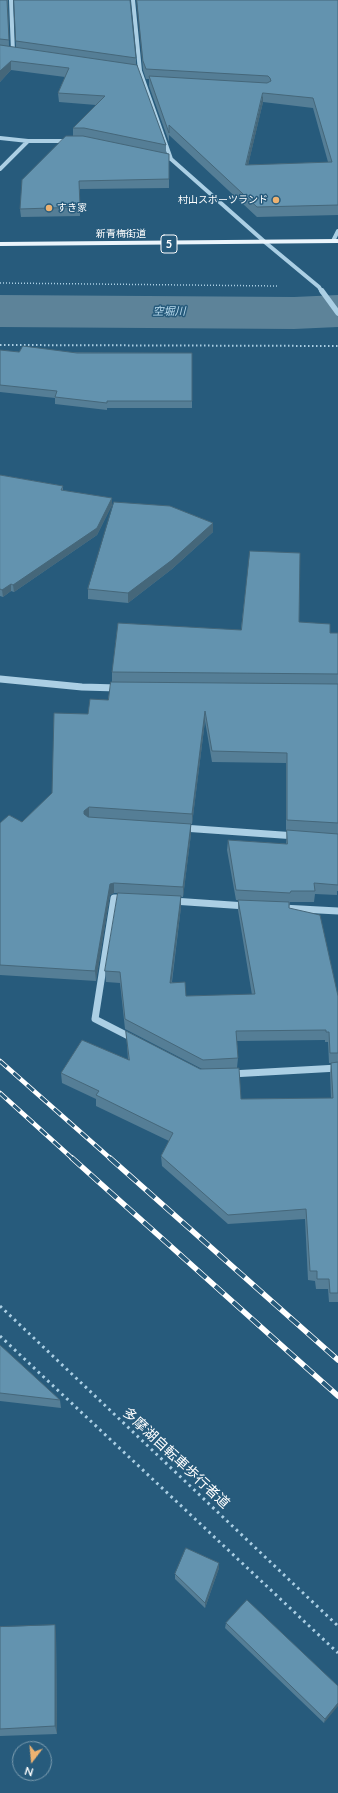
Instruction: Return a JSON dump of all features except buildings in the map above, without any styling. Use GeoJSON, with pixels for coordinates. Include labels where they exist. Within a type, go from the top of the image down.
{"type":"FeatureCollection","features":[{"type":"Feature","properties":{"kind":"main road","name":"新青梅街道"},"geometry":{"type":"LineString","coordinates":[[0,244],[266,243],[335,241]]}},
{"type":"Feature","properties":{"kind":"street"},"geometry":{"type":"LineString","coordinates":[[11,0],[13,52]]}},
{"type":"Feature","properties":{"kind":"street"},"geometry":{"type":"LineString","coordinates":[[133,0],[140,71],[171,160]]}},
{"type":"Feature","properties":{"kind":"street"},"geometry":{"type":"LineString","coordinates":[[7,52],[21,54]]}},
{"type":"Feature","properties":{"kind":"street"},"geometry":{"type":"LineString","coordinates":[[133,70],[140,71]]}},
{"type":"Feature","properties":{"kind":"street"},"geometry":{"type":"LineString","coordinates":[[144,82],[152,83]]}},
{"type":"Feature","properties":{"kind":"street"},"geometry":{"type":"LineString","coordinates":[[0,138],[28,141],[76,141]]}},
{"type":"Feature","properties":{"kind":"street"},"geometry":{"type":"LineString","coordinates":[[0,169],[28,141]]}},
{"type":"Feature","properties":{"kind":"street"},"geometry":{"type":"LineString","coordinates":[[156,156],[171,160],[319,287],[338,313]]}},
{"type":"Feature","properties":{"kind":"street"},"geometry":{"type":"LineString","coordinates":[[335,241],[338,231]]}},
{"type":"Feature","properties":{"kind":"street"},"geometry":{"type":"LineString","coordinates":[[0,679],[82,687],[128,688]]}},
{"type":"Feature","properties":{"kind":"street"},"geometry":{"type":"LineString","coordinates":[[175,828],[307,837]]}},
{"type":"Feature","properties":{"kind":"street"},"geometry":{"type":"LineString","coordinates":[[137,899],[114,898],[94,1019],[142,1044]]}},
{"type":"Feature","properties":{"kind":"street"},"geometry":{"type":"LineString","coordinates":[[168,901],[253,906]]}},
{"type":"Feature","properties":{"kind":"street"},"geometry":{"type":"LineString","coordinates":[[276,908],[338,911]]}},
{"type":"Feature","properties":{"kind":"street"},"geometry":{"type":"LineString","coordinates":[[224,1074],[338,1068]]}},
{"type":"Feature","properties":{"kind":"path"},"geometry":{"type":"LineString","coordinates":[[0,283],[319,287]]}},
{"type":"Feature","properties":{"kind":"path"},"geometry":{"type":"LineString","coordinates":[[0,345],[338,346]]}},
{"type":"Feature","properties":{"kind":"path","name":"多摩湖自転車歩行者道"},"geometry":{"type":"LineString","coordinates":[[0,1306],[338,1626]]}},
{"type":"Feature","properties":{"kind":"path"},"geometry":{"type":"LineString","coordinates":[[0,1336],[338,1653]]}},
{"type":"Feature","properties":{"kind":"waterway","name":"空堀川"},"geometry":{"type":"LineString","coordinates":[[0,311],[294,313],[338,311]]}},
{"type":"Feature","properties":{"kind":"railway"},"geometry":{"type":"LineString","coordinates":[[0,1061],[111,1159]]}},
{"type":"Feature","properties":{"kind":"railway"},"geometry":{"type":"LineString","coordinates":[[0,1093],[73,1159]]}},
{"type":"Feature","properties":{"kind":"railway"},"geometry":{"type":"LineString","coordinates":[[72,1158],[338,1396]]}},
{"type":"Feature","properties":{"kind":"railway"},"geometry":{"type":"LineString","coordinates":[[110,1158],[338,1360]]}},
{"type":"Feature","properties":{"kind":"place","name":"村山スポーツランド"},"geometry":{"type":"Point","coordinates":[276,200]}},
{"type":"Feature","properties":{"kind":"place","name":"すき家"},"geometry":{"type":"Point","coordinates":[49,208]}}]}
